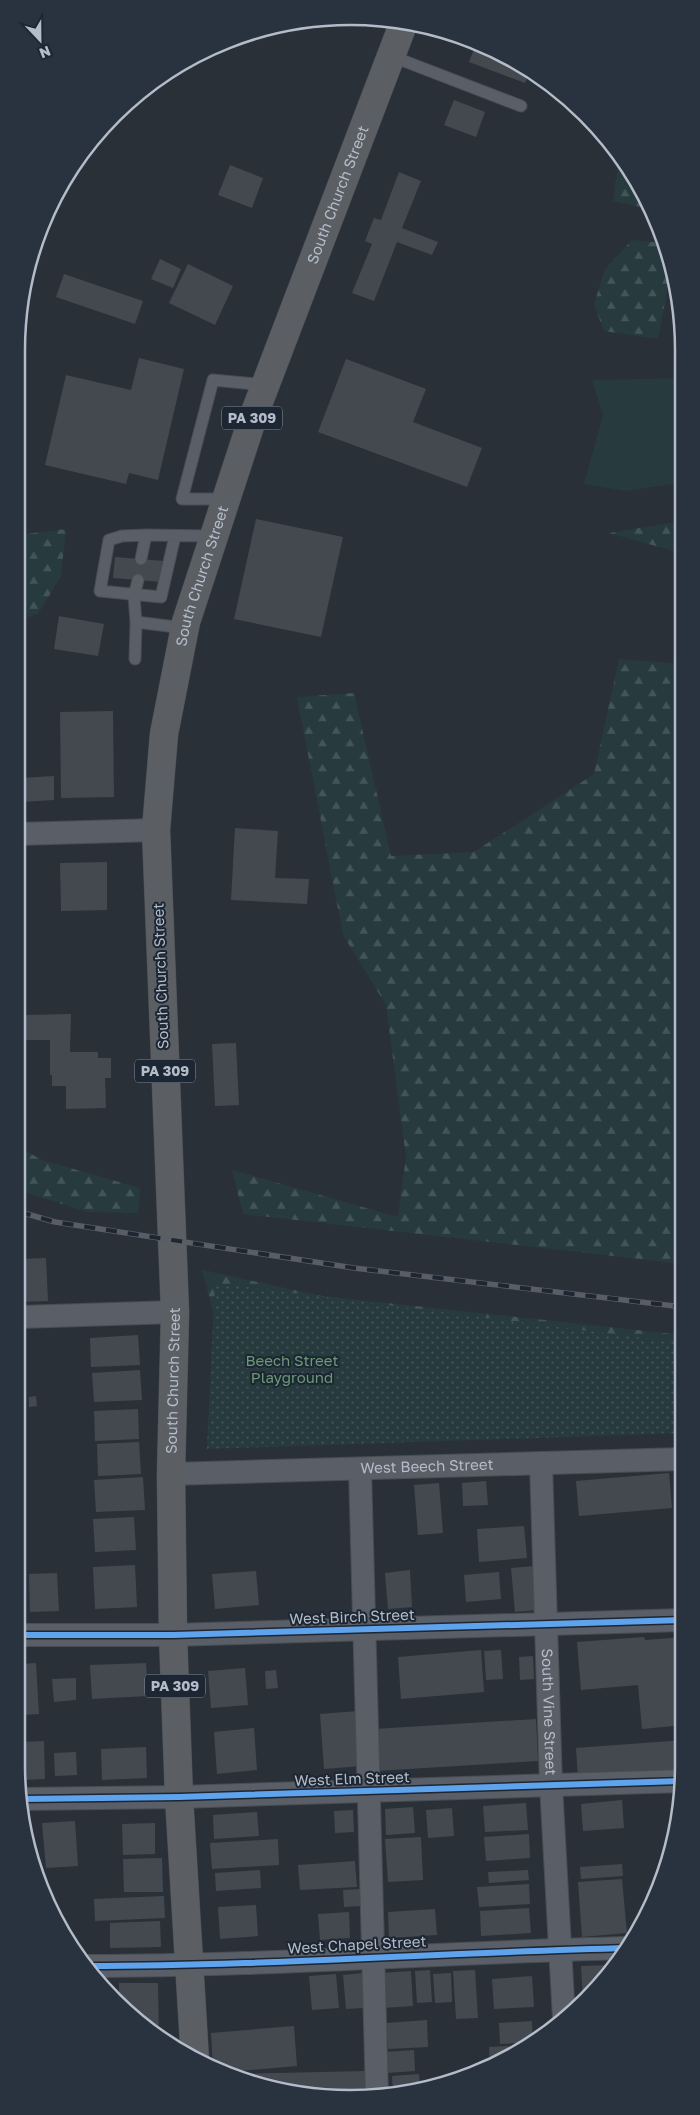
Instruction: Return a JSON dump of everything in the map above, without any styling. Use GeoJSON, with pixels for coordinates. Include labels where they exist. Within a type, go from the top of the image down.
{"type":"FeatureCollection","features":[{"type":"Feature","properties":{"kind":"highway","name":"South Church Street"},"geometry":{"type":"LineString","coordinates":[[194,2050],[179,1797],[173,1635],[172,1474],[175,1312],[156,830],[164,734],[184,628],[225,499],[265,385],[391,56],[394,28]]}},
{"type":"Feature","properties":{"kind":"street"},"geometry":{"type":"LineString","coordinates":[[25,834],[156,830]]}},
{"type":"Feature","properties":{"kind":"street"},"geometry":{"type":"LineString","coordinates":[[25,1317],[175,1312]]}},
{"type":"Feature","properties":{"kind":"street","name":"West Beech Street"},"geometry":{"type":"LineString","coordinates":[[172,1474],[675,1459]]}},
{"type":"Feature","properties":{"kind":"street","name":"South Vine Street"},"geometry":{"type":"LineString","coordinates":[[541,1463],[550,1785],[564,2009]]}},
{"type":"Feature","properties":{"kind":"street"},"geometry":{"type":"LineString","coordinates":[[360,1468],[377,2088]]}},
{"type":"Feature","properties":{"kind":"street","name":"West Birch Street"},"geometry":{"type":"LineString","coordinates":[[25,1636],[173,1635],[675,1620]]}},
{"type":"Feature","properties":{"kind":"street","name":"West Elm Street"},"geometry":{"type":"LineString","coordinates":[[27,1799],[179,1797],[674,1781]]}},
{"type":"Feature","properties":{"kind":"street","name":"West Chapel Street"},"geometry":{"type":"LineString","coordinates":[[95,1966],[189,1966],[561,1949],[618,1948]]}},
{"type":"Feature","properties":{"kind":"lane"},"geometry":{"type":"LineString","coordinates":[[391,56],[521,106]]}},
{"type":"Feature","properties":{"kind":"lane"},"geometry":{"type":"LineString","coordinates":[[225,499],[182,499],[213,380],[265,385]]}},
{"type":"Feature","properties":{"kind":"lane"},"geometry":{"type":"LineString","coordinates":[[175,536],[161,598],[100,591],[109,540],[122,536],[146,535],[213,536]]}},
{"type":"Feature","properties":{"kind":"lane"},"geometry":{"type":"LineString","coordinates":[[141,559],[146,535]]}},
{"type":"Feature","properties":{"kind":"lane"},"geometry":{"type":"LineString","coordinates":[[135,659],[136,622],[134,596],[138,580]]}},
{"type":"Feature","properties":{"kind":"lane"},"geometry":{"type":"LineString","coordinates":[[136,622],[184,628]]}},
{"type":"Feature","properties":{"kind":"green space"},"geometry":{"type":"Polygon","coordinates":[[[618,166],[642,207],[613,201],[618,166]]]}},
{"type":"Feature","properties":{"kind":"green space"},"geometry":{"type":"Polygon","coordinates":[[[632,240],[657,242],[668,284],[658,339],[604,331],[594,304],[605,269],[632,240]]]}},
{"type":"Feature","properties":{"kind":"green space"},"geometry":{"type":"Polygon","coordinates":[[[675,378],[675,484],[625,491],[584,484],[603,415],[592,380],[675,378]]]}},
{"type":"Feature","properties":{"kind":"green space"},"geometry":{"type":"Polygon","coordinates":[[[675,522],[675,551],[609,533],[675,522]]]}},
{"type":"Feature","properties":{"kind":"green space"},"geometry":{"type":"Polygon","coordinates":[[[66,529],[61,576],[38,614],[25,618],[25,534],[66,529]]]}},
{"type":"Feature","properties":{"kind":"green space"},"geometry":{"type":"Polygon","coordinates":[[[619,659],[675,663],[675,1263],[243,1214],[232,1170],[398,1217],[406,1157],[386,1005],[343,935],[297,697],[354,693],[391,856],[474,852],[594,774],[619,659]]]}},
{"type":"Feature","properties":{"kind":"green space"},"geometry":{"type":"Polygon","coordinates":[[[25,1151],[42,1160],[140,1188],[138,1213],[88,1212],[25,1193],[25,1151]]]}},
{"type":"Feature","properties":{"kind":"green space"},"geometry":{"type":"Polygon","coordinates":[[[202,1270],[322,1296],[675,1334],[675,1353],[217,1326],[202,1270]]]}},
{"type":"Feature","properties":{"kind":"green space","name":"Beech Street Playground"},"geometry":{"type":"Polygon","coordinates":[[[215,1283],[675,1342],[675,1433],[207,1449],[215,1283]]]}},
{"type":"Feature","properties":{"kind":"building"},"geometry":{"type":"Polygon","coordinates":[[[474,50],[527,78],[525,83],[469,62],[474,50]]]}},
{"type":"Feature","properties":{"kind":"building"},"geometry":{"type":"Polygon","coordinates":[[[454,100],[485,112],[476,137],[444,125],[454,100]]]}},
{"type":"Feature","properties":{"kind":"building"},"geometry":{"type":"Polygon","coordinates":[[[230,165],[263,178],[252,208],[218,195],[230,165]]]}},
{"type":"Feature","properties":{"kind":"building"},"geometry":{"type":"Polygon","coordinates":[[[399,172],[421,181],[402,228],[438,242],[432,255],[397,242],[374,301],[352,293],[372,244],[365,241],[374,218],[381,220],[399,172]]]}},
{"type":"Feature","properties":{"kind":"building"},"geometry":{"type":"Polygon","coordinates":[[[160,259],[181,269],[173,288],[151,279],[160,259]]]}},
{"type":"Feature","properties":{"kind":"building"},"geometry":{"type":"Polygon","coordinates":[[[188,264],[233,286],[215,325],[169,303],[188,264]]]}},
{"type":"Feature","properties":{"kind":"building"},"geometry":{"type":"Polygon","coordinates":[[[64,274],[143,301],[135,324],[56,297],[64,274]]]}},
{"type":"Feature","properties":{"kind":"building"},"geometry":{"type":"Polygon","coordinates":[[[139,358],[184,369],[158,480],[129,473],[126,484],[45,465],[66,375],[131,390],[139,358]]]}},
{"type":"Feature","properties":{"kind":"building"},"geometry":{"type":"Polygon","coordinates":[[[346,359],[426,389],[413,422],[482,448],[467,487],[318,432],[346,359]]]}},
{"type":"Feature","properties":{"kind":"building"},"geometry":{"type":"Polygon","coordinates":[[[256,519],[343,537],[321,637],[234,619],[256,519]]]}},
{"type":"Feature","properties":{"kind":"building"},"geometry":{"type":"Polygon","coordinates":[[[115,557],[164,561],[162,582],[113,578],[115,557]]]}},
{"type":"Feature","properties":{"kind":"building"},"geometry":{"type":"Polygon","coordinates":[[[59,616],[104,624],[98,656],[54,649],[59,616]]]}},
{"type":"Feature","properties":{"kind":"building"},"geometry":{"type":"Polygon","coordinates":[[[113,711],[114,797],[61,798],[60,712],[113,711]]]}},
{"type":"Feature","properties":{"kind":"building"},"geometry":{"type":"Polygon","coordinates":[[[54,776],[54,800],[25,802],[25,778],[54,776]]]}},
{"type":"Feature","properties":{"kind":"building"},"geometry":{"type":"Polygon","coordinates":[[[235,828],[278,831],[275,878],[309,879],[307,904],[231,900],[235,828]]]}},
{"type":"Feature","properties":{"kind":"building"},"geometry":{"type":"Polygon","coordinates":[[[107,862],[107,910],[61,911],[60,863],[107,862]]]}},
{"type":"Feature","properties":{"kind":"building"},"geometry":{"type":"Polygon","coordinates":[[[71,1014],[70,1052],[98,1052],[98,1058],[111,1058],[111,1078],[105,1078],[106,1108],[66,1109],[66,1086],[52,1086],[52,1075],[50,1075],[50,1040],[25,1040],[25,1015],[71,1014]]]}},
{"type":"Feature","properties":{"kind":"building"},"geometry":{"type":"Polygon","coordinates":[[[236,1043],[239,1105],[215,1106],[212,1044],[236,1043]]]}},
{"type":"Feature","properties":{"kind":"building"},"geometry":{"type":"Polygon","coordinates":[[[46,1258],[48,1301],[25,1302],[25,1259],[46,1258]]]}},
{"type":"Feature","properties":{"kind":"building"},"geometry":{"type":"Polygon","coordinates":[[[138,1335],[140,1365],[91,1367],[90,1338],[138,1335]]]}},
{"type":"Feature","properties":{"kind":"building"},"geometry":{"type":"Polygon","coordinates":[[[140,1370],[142,1400],[94,1402],[92,1373],[140,1370]]]}},
{"type":"Feature","properties":{"kind":"building"},"geometry":{"type":"Polygon","coordinates":[[[36,1396],[37,1406],[29,1407],[29,1397],[36,1396]]]}},
{"type":"Feature","properties":{"kind":"building"},"geometry":{"type":"Polygon","coordinates":[[[138,1409],[139,1439],[95,1441],[94,1411],[138,1409]]]}},
{"type":"Feature","properties":{"kind":"building"},"geometry":{"type":"Polygon","coordinates":[[[139,1442],[141,1474],[98,1476],[97,1444],[139,1442]]]}},
{"type":"Feature","properties":{"kind":"building"},"geometry":{"type":"Polygon","coordinates":[[[669,1473],[672,1508],[579,1516],[576,1481],[669,1473]]]}},
{"type":"Feature","properties":{"kind":"building"},"geometry":{"type":"Polygon","coordinates":[[[143,1477],[145,1510],[96,1512],[94,1480],[143,1477]]]}},
{"type":"Feature","properties":{"kind":"building"},"geometry":{"type":"Polygon","coordinates":[[[486,1481],[488,1505],[463,1506],[462,1483],[486,1481]]]}},
{"type":"Feature","properties":{"kind":"building"},"geometry":{"type":"Polygon","coordinates":[[[439,1483],[443,1533],[418,1535],[414,1485],[439,1483]]]}},
{"type":"Feature","properties":{"kind":"building"},"geometry":{"type":"Polygon","coordinates":[[[134,1517],[136,1550],[95,1552],[93,1519],[134,1517]]]}},
{"type":"Feature","properties":{"kind":"building"},"geometry":{"type":"Polygon","coordinates":[[[524,1526],[527,1558],[479,1562],[477,1529],[524,1526]]]}},
{"type":"Feature","properties":{"kind":"building"},"geometry":{"type":"Polygon","coordinates":[[[135,1565],[137,1607],[95,1609],[93,1567],[135,1565]]]}},
{"type":"Feature","properties":{"kind":"building"},"geometry":{"type":"Polygon","coordinates":[[[534,1566],[537,1610],[515,1612],[511,1568],[534,1566]]]}},
{"type":"Feature","properties":{"kind":"building"},"geometry":{"type":"Polygon","coordinates":[[[410,1570],[412,1607],[388,1609],[385,1573],[410,1570]]]}},
{"type":"Feature","properties":{"kind":"building"},"geometry":{"type":"Polygon","coordinates":[[[256,1571],[259,1605],[215,1609],[212,1574],[256,1571]]]}},
{"type":"Feature","properties":{"kind":"building"},"geometry":{"type":"Polygon","coordinates":[[[499,1572],[501,1599],[466,1602],[464,1575],[499,1572]]]}},
{"type":"Feature","properties":{"kind":"building"},"geometry":{"type":"Polygon","coordinates":[[[57,1573],[59,1611],[30,1612],[29,1574],[57,1573]]]}},
{"type":"Feature","properties":{"kind":"building"},"geometry":{"type":"Polygon","coordinates":[[[644,1637],[645,1640],[675,1638],[675,1726],[642,1729],[638,1685],[581,1690],[577,1642],[644,1637]]]}},
{"type":"Feature","properties":{"kind":"building"},"geometry":{"type":"Polygon","coordinates":[[[481,1650],[484,1692],[401,1699],[398,1657],[481,1650]]]}},
{"type":"Feature","properties":{"kind":"building"},"geometry":{"type":"Polygon","coordinates":[[[501,1650],[503,1679],[486,1680],[484,1651],[501,1650]]]}},
{"type":"Feature","properties":{"kind":"building"},"geometry":{"type":"Polygon","coordinates":[[[533,1656],[534,1679],[520,1680],[519,1657],[533,1656]]]}},
{"type":"Feature","properties":{"kind":"building"},"geometry":{"type":"Polygon","coordinates":[[[36,1663],[39,1714],[25,1715],[25,1664],[36,1663]]]}},
{"type":"Feature","properties":{"kind":"building"},"geometry":{"type":"Polygon","coordinates":[[[146,1663],[148,1696],[92,1699],[90,1665],[146,1663]]]}},
{"type":"Feature","properties":{"kind":"building"},"geometry":{"type":"Polygon","coordinates":[[[245,1668],[248,1705],[211,1708],[208,1671],[245,1668]]]}},
{"type":"Feature","properties":{"kind":"building"},"geometry":{"type":"Polygon","coordinates":[[[276,1670],[278,1688],[266,1689],[265,1671],[276,1670]]]}},
{"type":"Feature","properties":{"kind":"building"},"geometry":{"type":"Polygon","coordinates":[[[76,1678],[76,1700],[54,1702],[52,1679],[76,1678]]]}},
{"type":"Feature","properties":{"kind":"building"},"geometry":{"type":"Polygon","coordinates":[[[358,1711],[362,1766],[324,1769],[320,1714],[358,1711]]]}},
{"type":"Feature","properties":{"kind":"building"},"geometry":{"type":"Polygon","coordinates":[[[536,1719],[538,1761],[376,1771],[374,1729],[536,1719]]]}},
{"type":"Feature","properties":{"kind":"building"},"geometry":{"type":"Polygon","coordinates":[[[254,1728],[257,1770],[217,1774],[214,1732],[254,1728]]]}},
{"type":"Feature","properties":{"kind":"building"},"geometry":{"type":"Polygon","coordinates":[[[44,1741],[45,1779],[26,1780],[25,1742],[44,1741]]]}},
{"type":"Feature","properties":{"kind":"building"},"geometry":{"type":"Polygon","coordinates":[[[675,1741],[675,1771],[578,1778],[576,1748],[675,1741]]]}},
{"type":"Feature","properties":{"kind":"building"},"geometry":{"type":"Polygon","coordinates":[[[146,1747],[147,1778],[102,1780],[101,1749],[146,1747]]]}},
{"type":"Feature","properties":{"kind":"building"},"geometry":{"type":"Polygon","coordinates":[[[76,1752],[77,1775],[55,1776],[54,1753],[76,1752]]]}},
{"type":"Feature","properties":{"kind":"building"},"geometry":{"type":"Polygon","coordinates":[[[622,1800],[624,1828],[583,1831],[581,1804],[622,1800]]]}},
{"type":"Feature","properties":{"kind":"building"},"geometry":{"type":"Polygon","coordinates":[[[526,1803],[528,1830],[485,1832],[483,1806],[526,1803]]]}},
{"type":"Feature","properties":{"kind":"building"},"geometry":{"type":"Polygon","coordinates":[[[413,1807],[415,1833],[386,1835],[385,1809],[413,1807]]]}},
{"type":"Feature","properties":{"kind":"building"},"geometry":{"type":"Polygon","coordinates":[[[452,1808],[454,1836],[428,1838],[426,1810],[452,1808]]]}},
{"type":"Feature","properties":{"kind":"building"},"geometry":{"type":"Polygon","coordinates":[[[353,1810],[354,1832],[335,1833],[334,1811],[353,1810]]]}},
{"type":"Feature","properties":{"kind":"building"},"geometry":{"type":"Polygon","coordinates":[[[257,1812],[259,1836],[214,1839],[213,1815],[257,1812]]]}},
{"type":"Feature","properties":{"kind":"building"},"geometry":{"type":"Polygon","coordinates":[[[75,1821],[78,1866],[46,1868],[42,1823],[75,1821]]]}},
{"type":"Feature","properties":{"kind":"building"},"geometry":{"type":"Polygon","coordinates":[[[155,1823],[155,1854],[123,1855],[122,1824],[155,1823]]]}},
{"type":"Feature","properties":{"kind":"building"},"geometry":{"type":"Polygon","coordinates":[[[529,1834],[530,1858],[486,1861],[484,1837],[529,1834]]]}},
{"type":"Feature","properties":{"kind":"building"},"geometry":{"type":"Polygon","coordinates":[[[421,1837],[423,1880],[388,1882],[385,1839],[421,1837]]]}},
{"type":"Feature","properties":{"kind":"building"},"geometry":{"type":"Polygon","coordinates":[[[278,1839],[279,1865],[212,1869],[210,1843],[278,1839]]]}},
{"type":"Feature","properties":{"kind":"building"},"geometry":{"type":"Polygon","coordinates":[[[162,1858],[163,1892],[124,1892],[123,1859],[162,1858]]]}},
{"type":"Feature","properties":{"kind":"building"},"geometry":{"type":"Polygon","coordinates":[[[355,1861],[357,1887],[300,1890],[298,1865],[355,1861]]]}},
{"type":"Feature","properties":{"kind":"building"},"geometry":{"type":"Polygon","coordinates":[[[622,1864],[623,1876],[581,1879],[580,1867],[622,1864]]]}},
{"type":"Feature","properties":{"kind":"building"},"geometry":{"type":"Polygon","coordinates":[[[260,1870],[261,1888],[216,1891],[215,1873],[260,1870]]]}},
{"type":"Feature","properties":{"kind":"building"},"geometry":{"type":"Polygon","coordinates":[[[528,1870],[529,1880],[489,1883],[488,1872],[528,1870]]]}},
{"type":"Feature","properties":{"kind":"building"},"geometry":{"type":"Polygon","coordinates":[[[622,1879],[627,1933],[582,1937],[578,1882],[622,1879]]]}},
{"type":"Feature","properties":{"kind":"building"},"geometry":{"type":"Polygon","coordinates":[[[529,1884],[530,1904],[479,1907],[477,1887],[529,1884]]]}},
{"type":"Feature","properties":{"kind":"building"},"geometry":{"type":"Polygon","coordinates":[[[361,1889],[362,1906],[344,1907],[343,1890],[361,1889]]]}},
{"type":"Feature","properties":{"kind":"building"},"geometry":{"type":"Polygon","coordinates":[[[164,1896],[165,1918],[95,1921],[94,1899],[164,1896]]]}},
{"type":"Feature","properties":{"kind":"building"},"geometry":{"type":"Polygon","coordinates":[[[256,1905],[258,1936],[220,1939],[218,1907],[256,1905]]]}},
{"type":"Feature","properties":{"kind":"building"},"geometry":{"type":"Polygon","coordinates":[[[529,1908],[531,1933],[481,1936],[480,1911],[529,1908]]]}},
{"type":"Feature","properties":{"kind":"building"},"geometry":{"type":"Polygon","coordinates":[[[435,1909],[437,1935],[389,1938],[388,1912],[435,1909]]]}},
{"type":"Feature","properties":{"kind":"building"},"geometry":{"type":"Polygon","coordinates":[[[349,1912],[350,1938],[320,1940],[318,1914],[349,1912]]]}},
{"type":"Feature","properties":{"kind":"building"},"geometry":{"type":"Polygon","coordinates":[[[160,1921],[161,1947],[110,1948],[110,1923],[160,1921]]]}},
{"type":"Feature","properties":{"kind":"building"},"geometry":{"type":"Polygon","coordinates":[[[606,1965],[582,1992],[581,1966],[606,1965]]]}},
{"type":"Feature","properties":{"kind":"building"},"geometry":{"type":"Polygon","coordinates":[[[430,1970],[432,2002],[417,2003],[415,1971],[430,1970]]]}},
{"type":"Feature","properties":{"kind":"building"},"geometry":{"type":"Polygon","coordinates":[[[475,1970],[478,2018],[456,2019],[453,1971],[475,1970]]]}},
{"type":"Feature","properties":{"kind":"building"},"geometry":{"type":"Polygon","coordinates":[[[411,1971],[413,2006],[383,2008],[381,1973],[411,1971]]]}},
{"type":"Feature","properties":{"kind":"building"},"geometry":{"type":"Polygon","coordinates":[[[363,1973],[365,2008],[346,2009],[343,1975],[363,1973]]]}},
{"type":"Feature","properties":{"kind":"building"},"geometry":{"type":"Polygon","coordinates":[[[451,1973],[452,2002],[435,2003],[433,1974],[451,1973]]]}},
{"type":"Feature","properties":{"kind":"building"},"geometry":{"type":"Polygon","coordinates":[[[336,1974],[339,2008],[312,2010],[309,1976],[336,1974]]]}},
{"type":"Feature","properties":{"kind":"building"},"geometry":{"type":"Polygon","coordinates":[[[532,1976],[534,2007],[494,2009],[492,1979],[532,1976]]]}},
{"type":"Feature","properties":{"kind":"building"},"geometry":{"type":"Polygon","coordinates":[[[119,1983],[158,1983],[159,2028],[152,2023],[119,1994],[119,1983]]]}},
{"type":"Feature","properties":{"kind":"building"},"geometry":{"type":"Polygon","coordinates":[[[427,2020],[428,2047],[388,2049],[386,2023],[427,2020]]]}},
{"type":"Feature","properties":{"kind":"building"},"geometry":{"type":"Polygon","coordinates":[[[532,2021],[533,2034],[517,2043],[500,2044],[499,2023],[532,2021]]]}},
{"type":"Feature","properties":{"kind":"building"},"geometry":{"type":"Polygon","coordinates":[[[294,2026],[297,2066],[241,2071],[212,2059],[211,2033],[294,2026]]]}},
{"type":"Feature","properties":{"kind":"building"},"geometry":{"type":"Polygon","coordinates":[[[512,2046],[490,2058],[489,2047],[512,2046]]]}},
{"type":"Feature","properties":{"kind":"building"},"geometry":{"type":"Polygon","coordinates":[[[414,2050],[415,2071],[386,2073],[385,2052],[414,2050]]]}},
{"type":"Feature","properties":{"kind":"building"},"geometry":{"type":"Polygon","coordinates":[[[365,2071],[365,2089],[308,2087],[287,2084],[248,2074],[365,2071]]]}},
{"type":"Feature","properties":{"kind":"building"},"geometry":{"type":"Polygon","coordinates":[[[419,2074],[420,2082],[393,2087],[392,2076],[419,2074]]]}},
{"type":"Feature","properties":{"kind":"railway"},"geometry":{"type":"LineString","coordinates":[[25,1213],[55,1222],[354,1268],[675,1306]]}},
{"type":"Feature","properties":{"kind":"cycle path"},"geometry":{"type":"LineString","coordinates":[[25,1635],[173,1635],[675,1620]]}},
{"type":"Feature","properties":{"kind":"cycle path"},"geometry":{"type":"LineString","coordinates":[[27,1799],[179,1797],[674,1781]]}},
{"type":"Feature","properties":{"kind":"cycle path"},"geometry":{"type":"LineString","coordinates":[[95,1966],[223,1964],[618,1948]]}}]}
